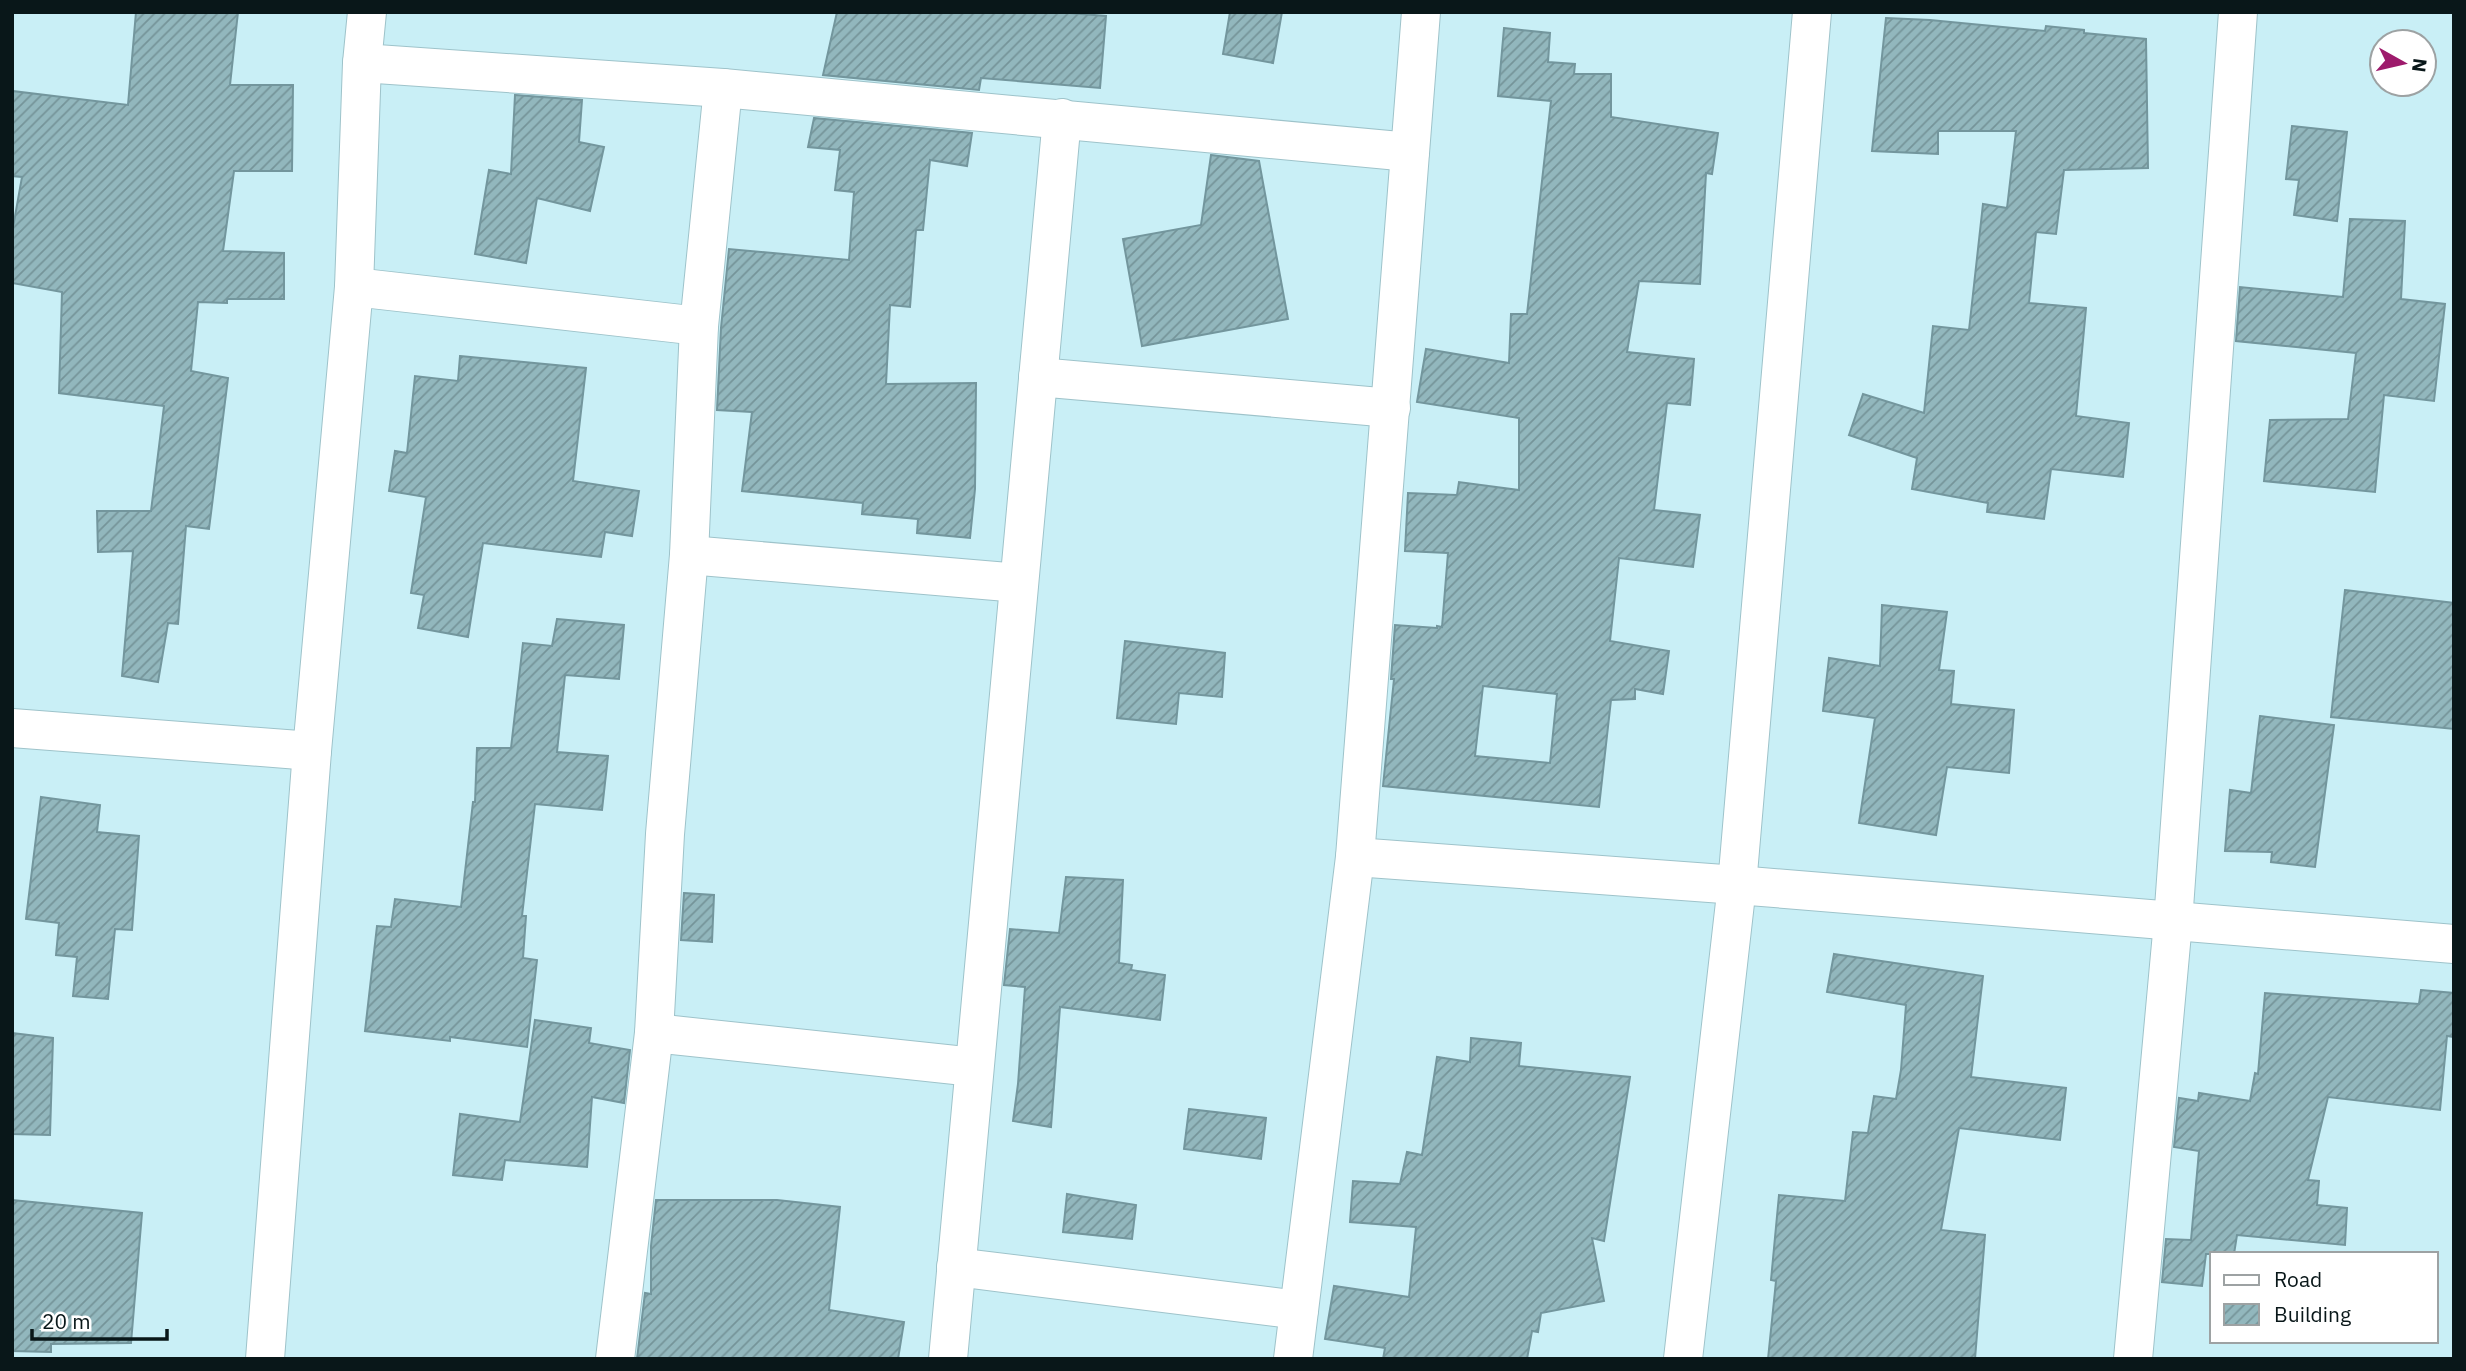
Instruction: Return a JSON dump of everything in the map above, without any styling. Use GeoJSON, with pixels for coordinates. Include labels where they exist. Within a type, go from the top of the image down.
{"type":"FeatureCollection","features":[{"type":"Feature","properties":{"kind":"street"},"geometry":{"type":"LineString","coordinates":[[265,1359],[312,751],[354,287],[362,63],[367,12]]}},
{"type":"Feature","properties":{"kind":"street"},"geometry":{"type":"LineString","coordinates":[[1293,1359],[1355,857],[1421,12]]}},
{"type":"Feature","properties":{"kind":"street"},"geometry":{"type":"LineString","coordinates":[[1683,1359],[1737,885],[1812,12]]}},
{"type":"Feature","properties":{"kind":"street"},"geometry":{"type":"LineString","coordinates":[[2133,1359],[2173,922],[2238,12]]}},
{"type":"Feature","properties":{"kind":"street"},"geometry":{"type":"LineString","coordinates":[[362,63],[723,88],[1410,152]]}},
{"type":"Feature","properties":{"kind":"street"},"geometry":{"type":"LineString","coordinates":[[615,1359],[654,1033],[665,834],[689,555],[699,326],[723,88]]}},
{"type":"Feature","properties":{"kind":"street"},"geometry":{"type":"LineString","coordinates":[[948,1359],[1062,118]]}},
{"type":"Feature","properties":{"kind":"street"},"geometry":{"type":"LineString","coordinates":[[354,287],[699,326]]}},
{"type":"Feature","properties":{"kind":"street"},"geometry":{"type":"LineString","coordinates":[[1038,377],[1391,408]]}},
{"type":"Feature","properties":{"kind":"street"},"geometry":{"type":"LineString","coordinates":[[689,555],[1019,583]]}},
{"type":"Feature","properties":{"kind":"street"},"geometry":{"type":"LineString","coordinates":[[12,728],[312,751]]}},
{"type":"Feature","properties":{"kind":"street"},"geometry":{"type":"LineString","coordinates":[[1355,857],[1737,885],[2454,944]]}},
{"type":"Feature","properties":{"kind":"street"},"geometry":{"type":"LineString","coordinates":[[654,1033],[974,1067]]}},
{"type":"Feature","properties":{"kind":"street"},"geometry":{"type":"LineString","coordinates":[[956,1267],[1299,1310]]}},
{"type":"Feature","properties":{"kind":"building"},"geometry":{"type":"Polygon","coordinates":[[[136,12],[238,12],[230,85],[293,85],[292,171],[234,171],[223,251],[284,253],[284,299],[198,302],[191,371],[228,378],[209,529],[186,526],[178,624],[168,623],[158,682],[122,676],[133,551],[98,552],[97,511],[151,511],[164,406],[59,393],[62,292],[12,283],[12,233],[22,177],[12,176],[12,91],[128,105],[136,12]]]}},
{"type":"Feature","properties":{"kind":"building"},"geometry":{"type":"Polygon","coordinates":[[[837,12],[1057,12],[1106,16],[1100,88],[981,78],[979,90],[823,75],[837,12]]]}},
{"type":"Feature","properties":{"kind":"building"},"geometry":{"type":"Polygon","coordinates":[[[1230,12],[1282,12],[1273,63],[1223,54],[1230,12]]]}},
{"type":"Feature","properties":{"kind":"building"},"geometry":{"type":"Polygon","coordinates":[[[1886,18],[2045,31],[2046,26],[2146,39],[2148,168],[2064,170],[2056,234],[2036,232],[2029,303],[2086,308],[2076,416],[2129,423],[2123,477],[2051,469],[2044,519],[1987,512],[1988,503],[1912,489],[1917,458],[1849,435],[1863,394],[1924,413],[1933,326],[1969,330],[1983,204],[2007,208],[2016,131],[1938,131],[1938,154],[1872,151],[1886,18]]]}},
{"type":"Feature","properties":{"kind":"building"},"geometry":{"type":"Polygon","coordinates":[[[1504,28],[1550,33],[1548,62],[1575,64],[1574,74],[1611,74],[1611,117],[1718,133],[1712,174],[1706,173],[1700,284],[1639,281],[1627,352],[1694,359],[1690,405],[1667,403],[1654,510],[1700,515],[1693,567],[1619,558],[1610,641],[1669,651],[1663,694],[1635,689],[1635,699],[1611,700],[1599,807],[1383,786],[1394,679],[1391,679],[1395,625],[1442,627],[1448,553],[1405,551],[1408,493],[1457,495],[1459,482],[1519,490],[1519,418],[1417,402],[1426,349],[1509,363],[1511,314],[1527,314],[1551,101],[1498,96],[1504,28]],[[1483,686],[1475,756],[1550,763],[1557,694],[1483,686]]]}},
{"type":"Feature","properties":{"kind":"building"},"geometry":{"type":"Polygon","coordinates":[[[515,95],[582,100],[579,142],[604,147],[590,211],[537,198],[526,263],[475,254],[489,170],[511,174],[515,95]]]}},
{"type":"Feature","properties":{"kind":"building"},"geometry":{"type":"Polygon","coordinates":[[[814,118],[972,133],[967,166],[930,160],[923,230],[916,230],[910,307],[890,305],[886,384],[976,383],[975,489],[970,538],[917,533],[918,519],[862,514],[863,503],[742,491],[752,412],[717,410],[721,328],[729,249],[849,260],[854,192],[835,190],[840,150],[808,147],[814,118]]]}},
{"type":"Feature","properties":{"kind":"building"},"geometry":{"type":"Polygon","coordinates":[[[2292,126],[2347,132],[2337,221],[2294,215],[2299,180],[2286,179],[2292,126]]]}},
{"type":"Feature","properties":{"kind":"building"},"geometry":{"type":"Polygon","coordinates":[[[1211,155],[1259,161],[1288,319],[1142,346],[1123,239],[1201,225],[1211,155]]]}},
{"type":"Feature","properties":{"kind":"building"},"geometry":{"type":"Polygon","coordinates":[[[2350,219],[2405,221],[2401,299],[2445,304],[2434,401],[2384,395],[2375,492],[2264,481],[2270,420],[2348,419],[2356,353],[2236,341],[2240,287],[2343,297],[2350,219]]]}},
{"type":"Feature","properties":{"kind":"building"},"geometry":{"type":"Polygon","coordinates":[[[460,356],[586,368],[573,481],[639,491],[632,536],[605,532],[601,557],[483,543],[468,637],[418,628],[424,595],[411,593],[426,497],[389,491],[395,451],[407,453],[415,376],[458,381],[460,356]]]}},
{"type":"Feature","properties":{"kind":"building"},"geometry":{"type":"Polygon","coordinates":[[[2345,590],[2454,603],[2454,729],[2331,717],[2345,590]]]}},
{"type":"Feature","properties":{"kind":"building"},"geometry":{"type":"Polygon","coordinates":[[[1882,605],[1947,612],[1939,670],[1954,671],[1951,704],[2014,710],[2009,773],[1947,767],[1936,835],[1859,823],[1875,718],[1823,711],[1829,658],[1880,666],[1882,605]]]}},
{"type":"Feature","properties":{"kind":"building"},"geometry":{"type":"Polygon","coordinates":[[[557,619],[624,625],[619,679],[565,675],[557,752],[608,756],[602,810],[535,804],[522,916],[526,916],[523,958],[537,960],[527,1047],[450,1037],[450,1041],[365,1031],[377,926],[391,927],[395,899],[461,907],[475,802],[477,748],[511,748],[523,643],[552,646],[557,619]]]}},
{"type":"Feature","properties":{"kind":"building"},"geometry":{"type":"Polygon","coordinates":[[[1125,641],[1225,653],[1222,697],[1179,693],[1176,724],[1117,718],[1125,641]]]}},
{"type":"Feature","properties":{"kind":"building"},"geometry":{"type":"Polygon","coordinates":[[[2260,716],[2334,725],[2315,867],[2271,862],[2272,852],[2225,851],[2230,790],[2251,793],[2260,716]]]}},
{"type":"Feature","properties":{"kind":"building"},"geometry":{"type":"Polygon","coordinates":[[[41,797],[100,805],[97,832],[139,836],[132,930],[115,929],[108,999],[73,996],[77,957],[56,955],[59,923],[26,919],[41,797]]]}},
{"type":"Feature","properties":{"kind":"building"},"geometry":{"type":"Polygon","coordinates":[[[1066,877],[1123,880],[1119,963],[1132,965],[1131,970],[1165,975],[1160,1020],[1060,1007],[1051,1127],[1013,1121],[1025,987],[1004,985],[1010,929],[1059,933],[1066,877]]]}},
{"type":"Feature","properties":{"kind":"building"},"geometry":{"type":"Polygon","coordinates":[[[684,893],[714,895],[712,942],[681,940],[684,893]]]}},
{"type":"Feature","properties":{"kind":"building"},"geometry":{"type":"Polygon","coordinates":[[[1834,954],[1983,976],[1971,1077],[2066,1088],[2060,1140],[1959,1128],[1941,1230],[1985,1235],[1975,1359],[1768,1359],[1776,1281],[1771,1280],[1779,1195],[1845,1201],[1853,1132],[1868,1133],[1874,1096],[1896,1099],[1901,1070],[1906,1005],[1827,992],[1834,954]]]}},
{"type":"Feature","properties":{"kind":"building"},"geometry":{"type":"Polygon","coordinates":[[[2421,990],[2454,993],[2454,1037],[2447,1036],[2440,1110],[2328,1097],[2308,1180],[2319,1181],[2317,1205],[2347,1208],[2345,1245],[2237,1235],[2234,1252],[2206,1254],[2202,1286],[2162,1282],[2166,1239],[2191,1240],[2199,1151],[2174,1147],[2179,1098],[2198,1101],[2199,1093],[2250,1101],[2255,1073],[2258,1074],[2265,993],[2419,1004],[2421,990]]]}},
{"type":"Feature","properties":{"kind":"building"},"geometry":{"type":"Polygon","coordinates":[[[535,1020],[591,1028],[589,1043],[630,1050],[624,1103],[592,1097],[587,1167],[505,1160],[502,1180],[453,1175],[460,1114],[520,1122],[535,1020]]]}},
{"type":"Feature","properties":{"kind":"building"},"geometry":{"type":"Polygon","coordinates":[[[12,1033],[53,1038],[50,1135],[12,1134],[12,1033]]]}},
{"type":"Feature","properties":{"kind":"building"},"geometry":{"type":"Polygon","coordinates":[[[1471,1038],[1521,1043],[1519,1066],[1630,1077],[1604,1241],[1592,1238],[1604,1301],[1541,1313],[1538,1332],[1532,1331],[1527,1359],[1383,1359],[1385,1348],[1325,1339],[1334,1286],[1409,1297],[1416,1227],[1350,1222],[1353,1181],[1400,1184],[1407,1152],[1422,1155],[1437,1057],[1470,1062],[1471,1038]]]}},
{"type":"Feature","properties":{"kind":"building"},"geometry":{"type":"Polygon","coordinates":[[[1189,1109],[1266,1118],[1261,1159],[1184,1149],[1189,1109]]]}},
{"type":"Feature","properties":{"kind":"building"},"geometry":{"type":"Polygon","coordinates":[[[1067,1194],[1136,1205],[1132,1239],[1063,1232],[1067,1194]]]}},
{"type":"Feature","properties":{"kind":"building"},"geometry":{"type":"Polygon","coordinates":[[[12,1200],[142,1213],[131,1343],[51,1344],[51,1352],[12,1351],[12,1200]]]}},
{"type":"Feature","properties":{"kind":"building"},"geometry":{"type":"Polygon","coordinates":[[[656,1200],[777,1200],[840,1207],[829,1310],[904,1322],[898,1359],[637,1359],[645,1293],[651,1294],[651,1246],[656,1200]]]}}]}
